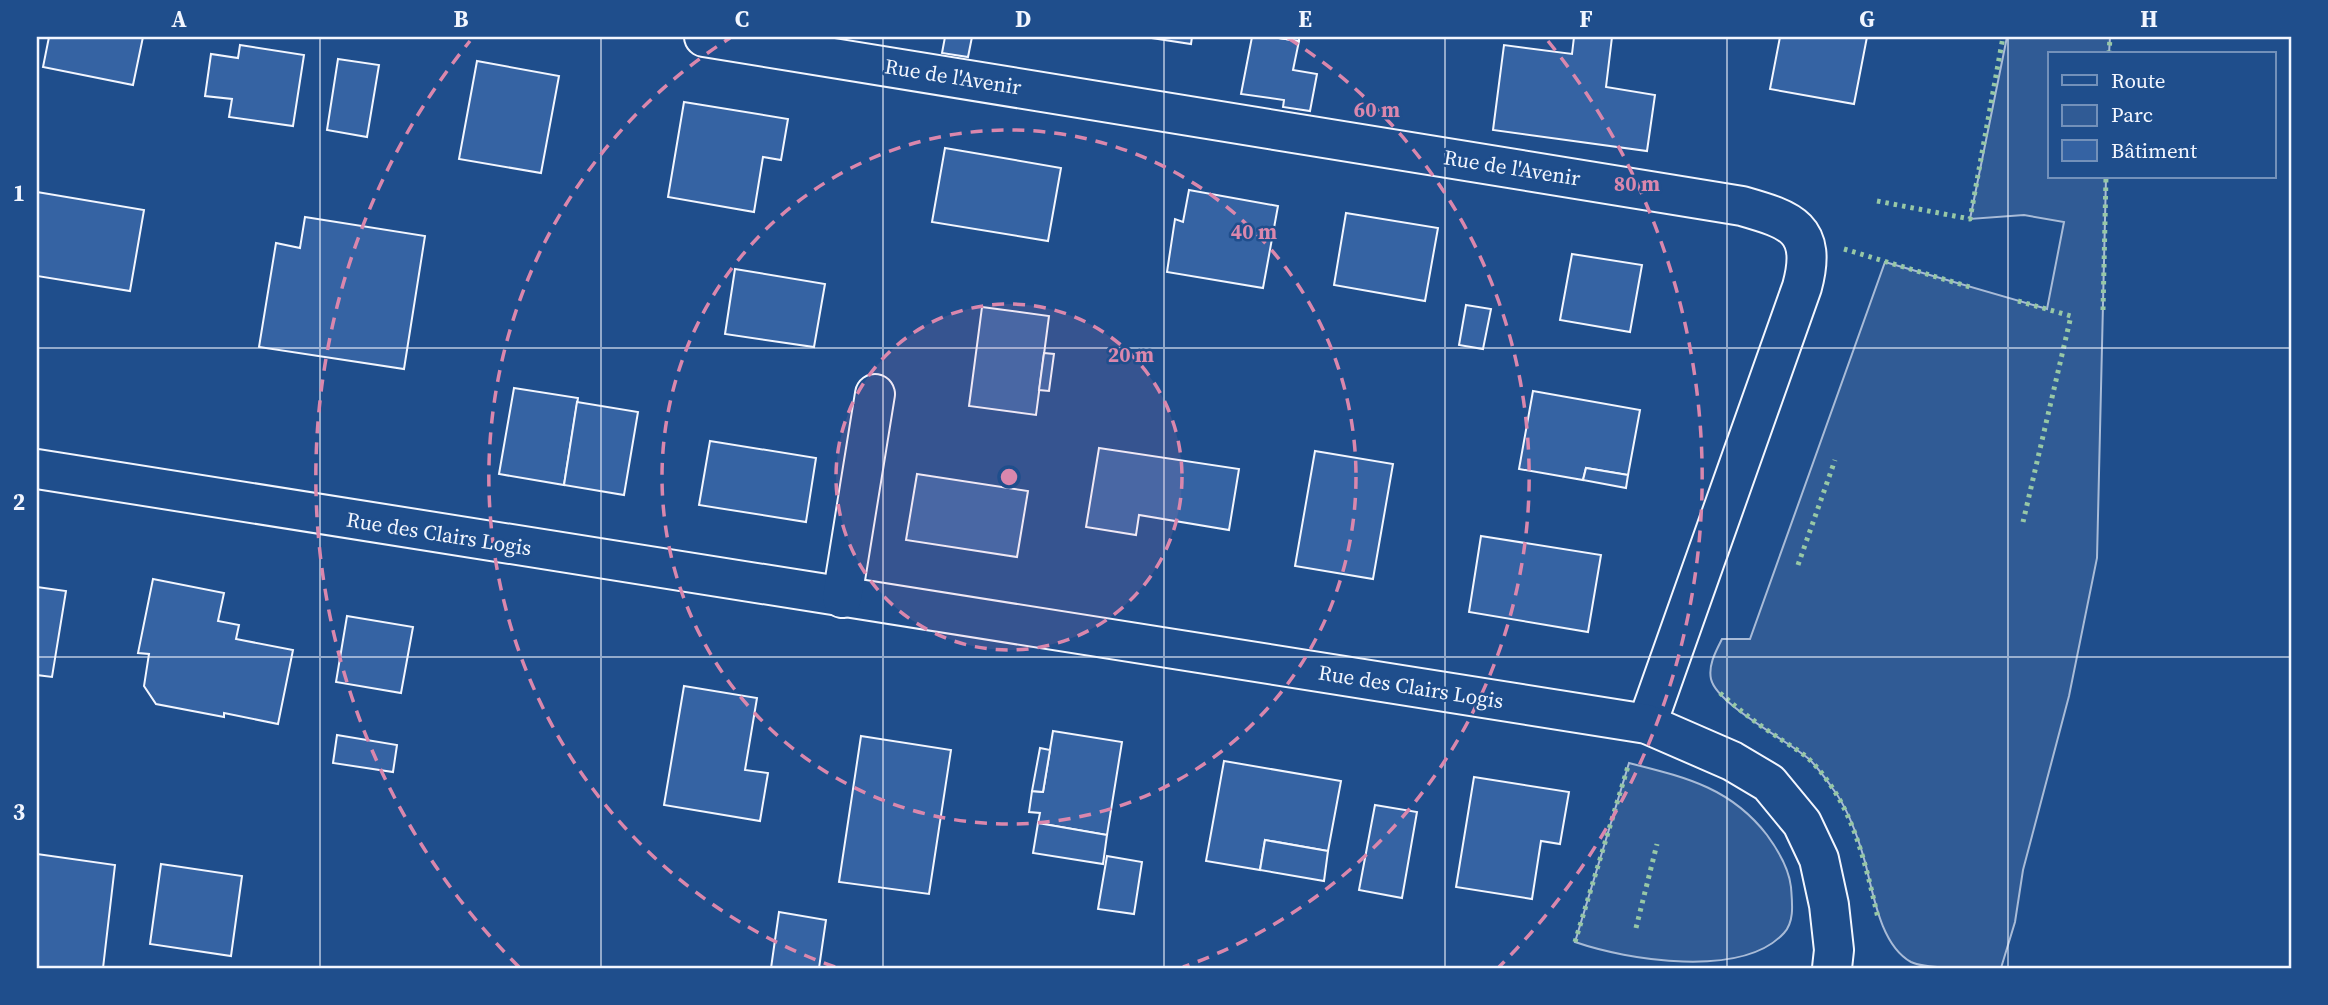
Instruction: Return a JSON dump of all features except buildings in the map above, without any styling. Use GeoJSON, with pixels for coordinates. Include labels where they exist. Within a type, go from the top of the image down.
{"type":"FeatureCollection","features":[{"type":"Feature","properties":{"kind":"street","name":"Rue de l'Avenir"},"geometry":{"type":"LineString","coordinates":[[704,37],[1742,205],[1779,216],[1792,225],[1807,249],[1808,266],[1802,287],[1647,724]]}},
{"type":"Feature","properties":{"kind":"street"},"geometry":{"type":"LineString","coordinates":[[842,598],[875,394]]}},
{"type":"Feature","properties":{"kind":"street","name":"Rue des Clairs Logis"},"geometry":{"type":"LineString","coordinates":[[37,469],[1647,724],[1732,761],[1769,783],[1802,823],[1819,859],[1829,905],[1834,950],[1832,968]]}},
{"type":"Feature","properties":{"kind":"green space"},"geometry":{"type":"Polygon","coordinates":[[[2007,37],[2110,37],[2109,52],[2048,52],[2048,178],[2106,178],[2097,558],[2069,696],[2023,870],[2015,922],[2001,968],[1919,965],[1900,954],[1879,917],[1856,833],[1839,797],[1810,760],[1739,711],[1716,689],[1711,679],[1713,658],[1722,639],[1750,639],[1885,262],[2047,309],[2064,222],[2024,215],[1970,219],[2007,37]]]}},
{"type":"Feature","properties":{"kind":"green space"},"geometry":{"type":"Polygon","coordinates":[[[1629,763],[1705,786],[1738,805],[1753,819],[1775,847],[1788,873],[1792,911],[1790,923],[1784,933],[1765,947],[1741,956],[1713,961],[1653,959],[1624,955],[1575,942],[1629,763]]]}},
{"type":"Feature","properties":{"kind":"hedge"},"geometry":{"type":"LineString","coordinates":[[1877,201],[1970,219],[2003,37]]}},
{"type":"Feature","properties":{"kind":"hedge"},"geometry":{"type":"LineString","coordinates":[[2109,52],[2110,37]]}},
{"type":"Feature","properties":{"kind":"hedge"},"geometry":{"type":"LineString","coordinates":[[2103,310],[2106,178]]}},
{"type":"Feature","properties":{"kind":"hedge"},"geometry":{"type":"LineString","coordinates":[[1844,249],[1973,288]]}},
{"type":"Feature","properties":{"kind":"hedge"},"geometry":{"type":"LineString","coordinates":[[2018,301],[2071,316],[2023,522]]}},
{"type":"Feature","properties":{"kind":"hedge"},"geometry":{"type":"LineString","coordinates":[[1798,565],[1835,460]]}},
{"type":"Feature","properties":{"kind":"hedge"},"geometry":{"type":"LineString","coordinates":[[1720,693],[1754,721],[1807,757],[1825,778],[1837,796],[1855,835],[1878,918]]}},
{"type":"Feature","properties":{"kind":"hedge"},"geometry":{"type":"LineString","coordinates":[[1575,942],[1629,763]]}},
{"type":"Feature","properties":{"kind":"hedge"},"geometry":{"type":"LineString","coordinates":[[1636,928],[1657,844]]}}]}
